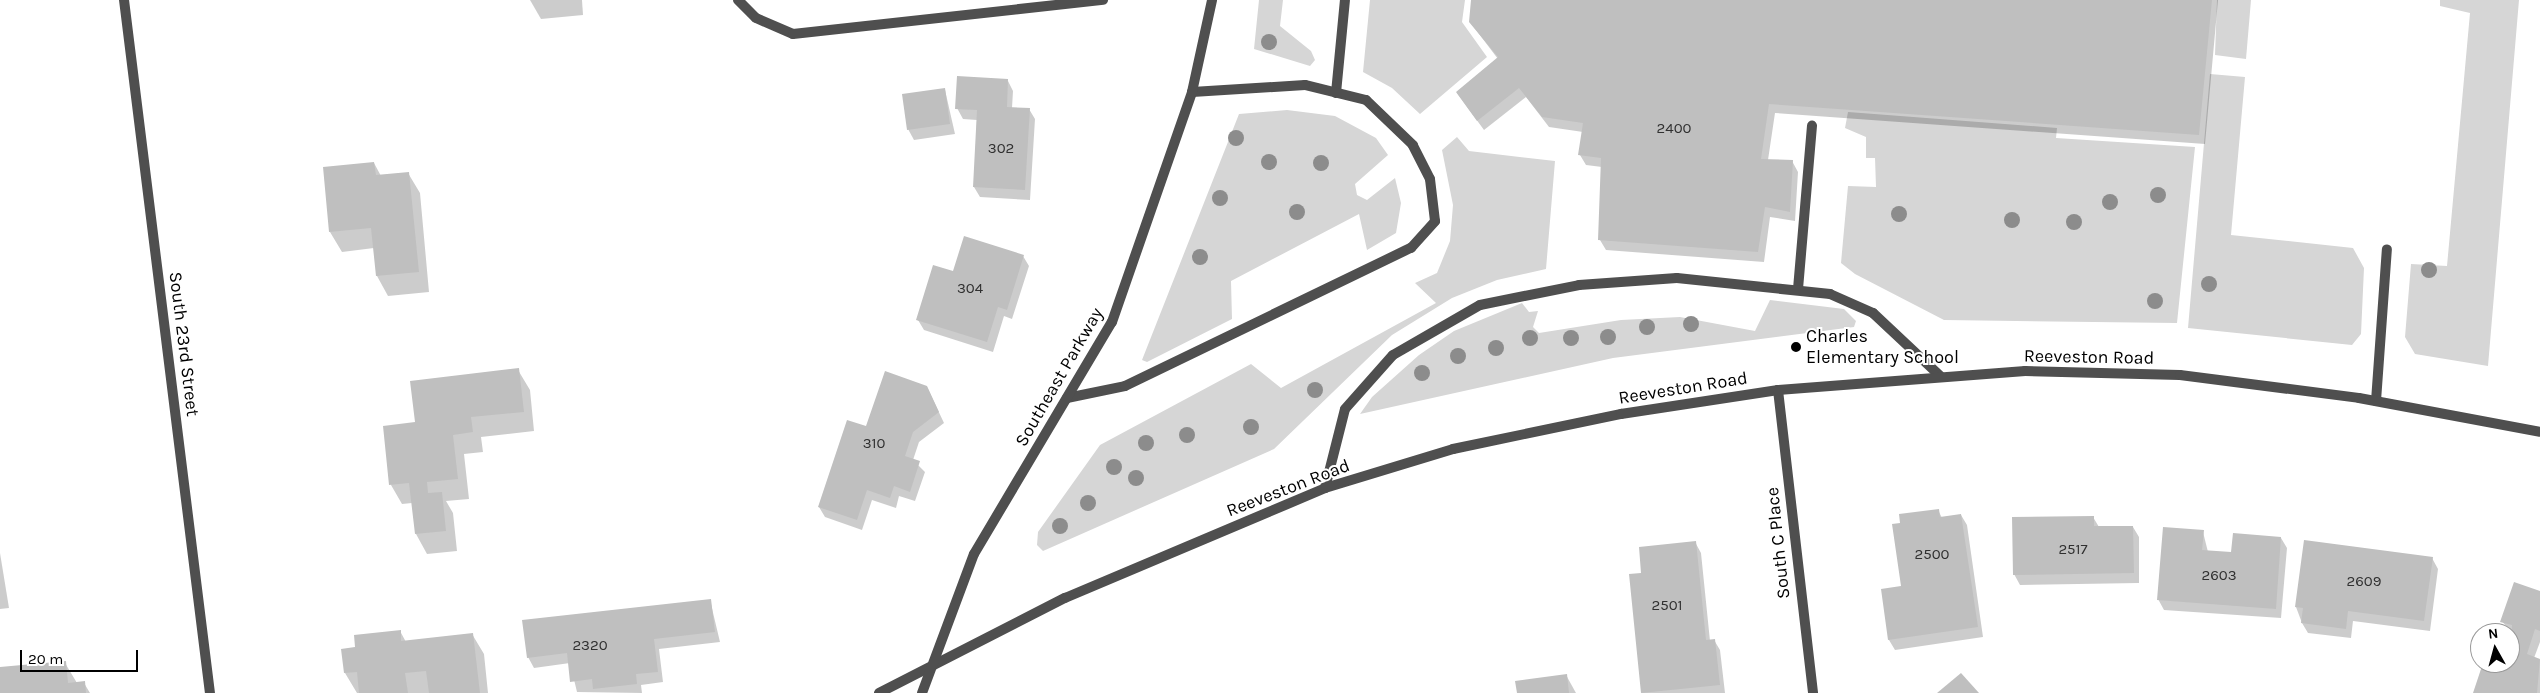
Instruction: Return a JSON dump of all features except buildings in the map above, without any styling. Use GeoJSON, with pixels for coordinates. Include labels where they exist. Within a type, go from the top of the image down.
{"type":"FeatureCollection","features":[{"type":"Feature","properties":{"kind":"street","name":"South 23rd Street"},"geometry":{"type":"LineString","coordinates":[[124,0],[210,693]]}},
{"type":"Feature","properties":{"kind":"street"},"geometry":{"type":"LineString","coordinates":[[738,0],[756,18],[793,34],[1102,0]]}},
{"type":"Feature","properties":{"kind":"street","name":"Southeast Parkway"},"geometry":{"type":"LineString","coordinates":[[922,693],[927,671],[974,554],[1112,322],[1192,92],[1212,0]]}},
{"type":"Feature","properties":{"kind":"street"},"geometry":{"type":"LineString","coordinates":[[1336,93],[1345,0]]}},
{"type":"Feature","properties":{"kind":"street"},"geometry":{"type":"LineString","coordinates":[[1067,398],[1125,386],[1411,248],[1435,221],[1430,179],[1413,145],[1390,119],[1366,100],[1305,85],[1192,92]]}},
{"type":"Feature","properties":{"kind":"street"},"geometry":{"type":"LineString","coordinates":[[1798,288],[1812,126]]}},
{"type":"Feature","properties":{"kind":"street"},"geometry":{"type":"LineString","coordinates":[[2376,401],[2387,249]]}},
{"type":"Feature","properties":{"kind":"street"},"geometry":{"type":"LineString","coordinates":[[1325,488],[1345,409],[1393,354],[1480,305],[1579,285],[1677,278],[1798,288],[1830,294],[1873,313],[1940,376]]}},
{"type":"Feature","properties":{"kind":"street","name":"Reeveston Road"},"geometry":{"type":"LineString","coordinates":[[879,693],[927,671],[1065,598],[1325,488],[1453,449],[1621,414],[1778,390],[1940,376],[2025,371],[2180,375],[2376,401],[2540,432]]}},
{"type":"Feature","properties":{"kind":"street","name":"South C Place"},"geometry":{"type":"LineString","coordinates":[[1778,390],[1813,693]]}},
{"type":"Feature","properties":{"kind":"shaded area"},"geometry":{"type":"Polygon","coordinates":[[[1259,0],[1283,0],[1280,26],[1311,51],[1315,60],[1310,66],[1254,49],[1259,0]]]}},
{"type":"Feature","properties":{"kind":"shaded area"},"geometry":{"type":"Polygon","coordinates":[[[1370,0],[1465,0],[1462,22],[1487,57],[1420,114],[1392,88],[1363,72],[1370,0]]]}},
{"type":"Feature","properties":{"kind":"shaded area"},"geometry":{"type":"Polygon","coordinates":[[[2217,0],[2251,0],[2246,59],[2215,55],[2217,0]]]}},
{"type":"Feature","properties":{"kind":"shaded area"},"geometry":{"type":"Polygon","coordinates":[[[2440,0],[2519,0],[2488,366],[2415,354],[2405,337],[2411,264],[2447,266],[2470,13],[2440,6],[2440,0]]]}},
{"type":"Feature","properties":{"kind":"shaded area"},"geometry":{"type":"Polygon","coordinates":[[[2210,74],[2245,77],[2231,235],[2353,248],[2364,268],[2361,334],[2352,345],[2188,328],[2210,74]]]}},
{"type":"Feature","properties":{"kind":"shaded area"},"geometry":{"type":"Polygon","coordinates":[[[1287,110],[1335,116],[1376,138],[1388,155],[1355,184],[1357,195],[1367,200],[1395,178],[1401,203],[1396,233],[1367,250],[1359,214],[1231,281],[1232,319],[1147,362],[1142,360],[1239,114],[1287,110]]]}},
{"type":"Feature","properties":{"kind":"shaded area"},"geometry":{"type":"Polygon","coordinates":[[[1848,112],[2057,128],[2056,138],[2195,147],[2177,323],[1944,320],[1855,274],[1841,263],[1848,186],[1876,187],[1875,158],[1866,158],[1866,137],[1845,128],[1848,112]]]}},
{"type":"Feature","properties":{"kind":"shaded area"},"geometry":{"type":"Polygon","coordinates":[[[1457,137],[1469,151],[1555,161],[1546,269],[1497,280],[1452,298],[1392,335],[1274,449],[1043,551],[1037,545],[1038,532],[1100,445],[1251,364],[1281,388],[1436,303],[1415,283],[1437,273],[1450,241],[1453,205],[1442,150],[1457,137]]]}},
{"type":"Feature","properties":{"kind":"shaded area"},"geometry":{"type":"Polygon","coordinates":[[[1770,300],[1844,309],[1856,321],[1854,327],[1613,358],[1360,414],[1372,397],[1419,355],[1454,331],[1522,303],[1529,312],[1538,311],[1533,327],[1539,333],[1621,320],[1680,317],[1755,331],[1770,300]]]}},
{"type":"Feature","properties":{"kind":"place","name":"Charles Elementary School"},"geometry":{"type":"Point","coordinates":[1796,347]}}]}
